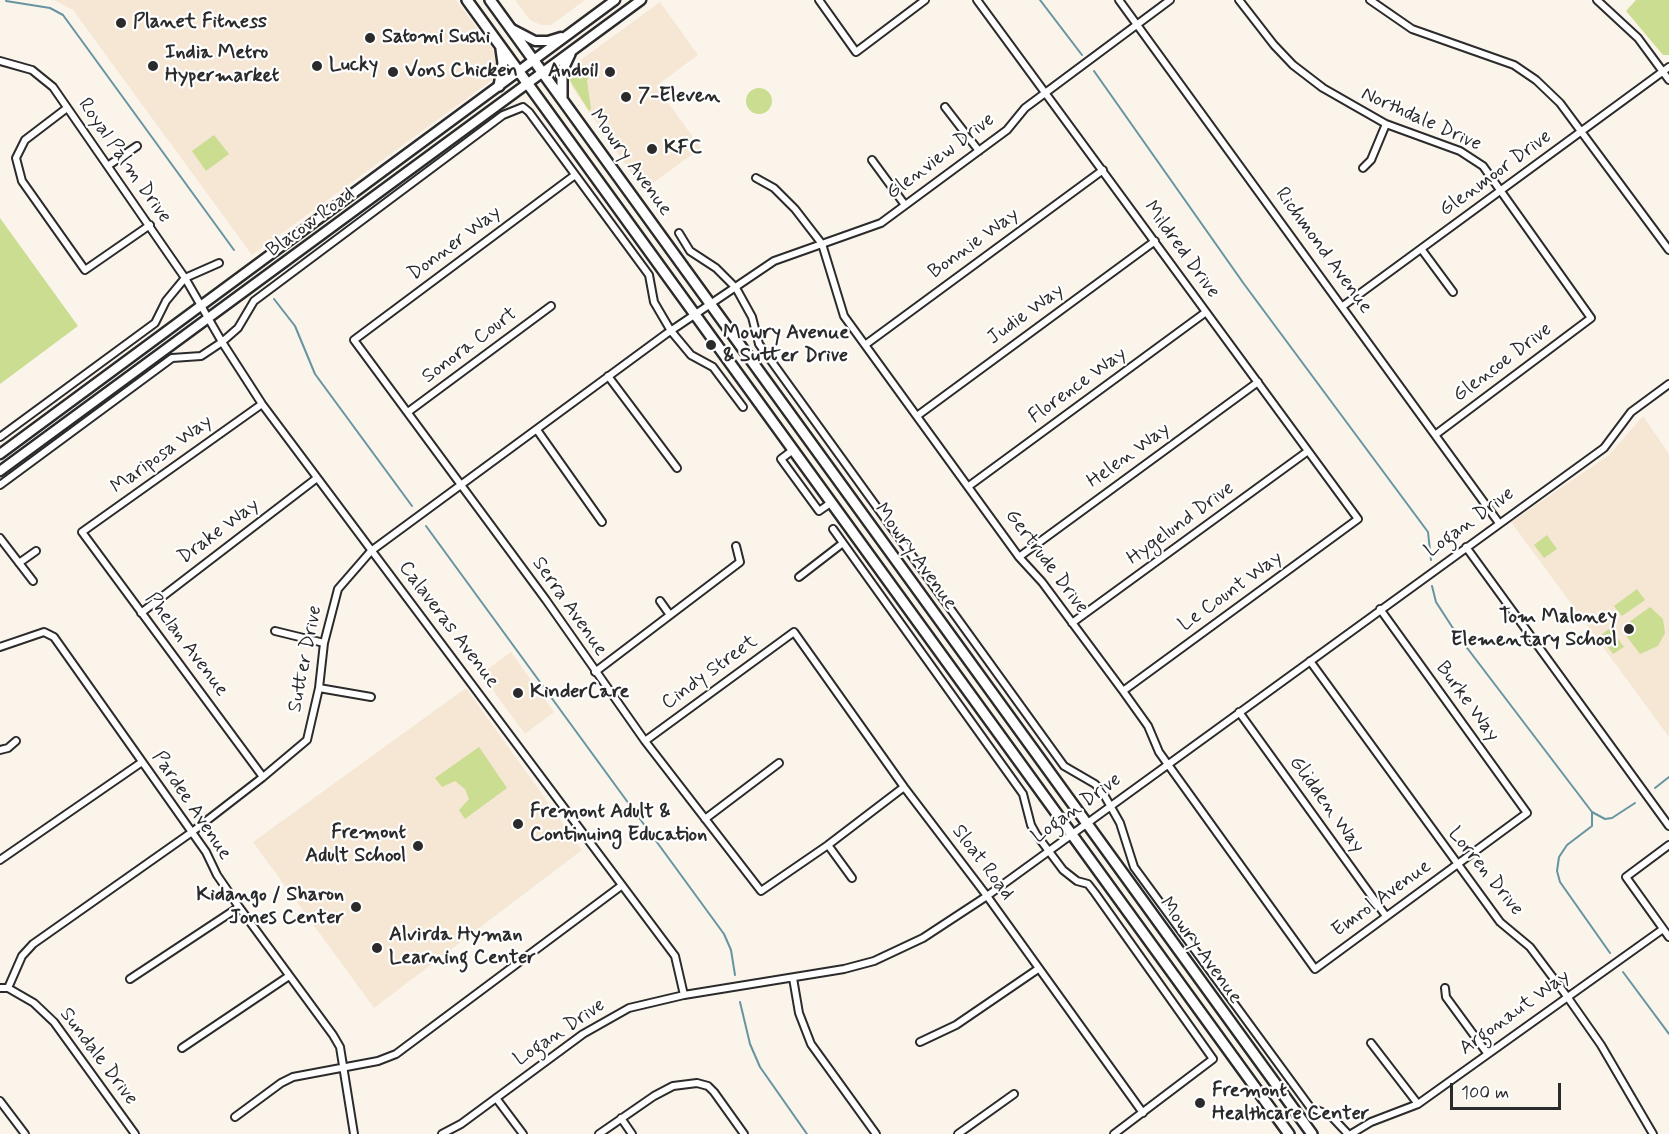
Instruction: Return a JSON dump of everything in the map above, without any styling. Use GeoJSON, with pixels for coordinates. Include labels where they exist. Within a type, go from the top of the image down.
{"type":"FeatureCollection","features":[{"type":"Feature","properties":{"kind":"main road","name":"Mowry Avenue"},"geometry":{"type":"LineString","coordinates":[[467,0],[1289,1134]]}},
{"type":"Feature","properties":{"kind":"main road","name":"Mowry Avenue"},"geometry":{"type":"LineString","coordinates":[[490,0],[1312,1134]]}},
{"type":"Feature","properties":{"kind":"main road","name":"Blacow Road"},"geometry":{"type":"LineString","coordinates":[[0,454],[615,0]]}},
{"type":"Feature","properties":{"kind":"main road","name":"Blacow Road"},"geometry":{"type":"LineString","coordinates":[[0,471],[544,74],[641,0]]}},
{"type":"Feature","properties":{"kind":"main road"},"geometry":{"type":"LineString","coordinates":[[511,29],[527,39],[542,42],[577,28]]}},
{"type":"Feature","properties":{"kind":"main road"},"geometry":{"type":"LineString","coordinates":[[499,86],[503,63],[501,47]]}},
{"type":"Feature","properties":{"kind":"main road"},"geometry":{"type":"LineString","coordinates":[[562,100],[562,71],[570,54]]}},
{"type":"Feature","properties":{"kind":"street"},"geometry":{"type":"LineString","coordinates":[[819,0],[856,52],[925,0]]}},
{"type":"Feature","properties":{"kind":"street","name":"Mildred Drive"},"geometry":{"type":"LineString","coordinates":[[977,0],[1358,519]]}},
{"type":"Feature","properties":{"kind":"street","name":"Richmond Avenue"},"geometry":{"type":"LineString","coordinates":[[1119,0],[1499,523]]}},
{"type":"Feature","properties":{"kind":"street","name":"Glenview Drive"},"geometry":{"type":"LineString","coordinates":[[710,303],[793,251],[822,244],[880,223],[1007,130],[1025,108],[1170,0]]}},
{"type":"Feature","properties":{"kind":"street","name":"Northdale Drive"},"geometry":{"type":"LineString","coordinates":[[1239,0],[1293,65],[1348,105],[1386,124],[1469,156],[1483,166],[1591,318]]}},
{"type":"Feature","properties":{"kind":"street"},"geometry":{"type":"LineString","coordinates":[[1370,0],[1412,29],[1514,65],[1536,80],[1560,103],[1669,250]]}},
{"type":"Feature","properties":{"kind":"street"},"geometry":{"type":"LineString","coordinates":[[1597,0],[1638,38],[1666,69],[1669,80]]}},
{"type":"Feature","properties":{"kind":"street","name":"Royal Palm Drive"},"geometry":{"type":"LineString","coordinates":[[0,62],[32,70],[53,87],[150,225],[201,305]]}},
{"type":"Feature","properties":{"kind":"street","name":"Glenmoor Drive"},"geometry":{"type":"LineString","coordinates":[[1343,306],[1666,69]]}},
{"type":"Feature","properties":{"kind":"street"},"geometry":{"type":"LineString","coordinates":[[945,106],[979,151]]}},
{"type":"Feature","properties":{"kind":"street","name":"Blacow Road"},"geometry":{"type":"LineString","coordinates":[[0,485],[172,358],[201,356],[222,342],[238,328],[254,301],[503,116],[523,107],[575,175]]}},
{"type":"Feature","properties":{"kind":"street"},"geometry":{"type":"LineString","coordinates":[[67,108],[25,140],[16,158],[22,181],[85,270],[150,225]]}},
{"type":"Feature","properties":{"kind":"street"},"geometry":{"type":"LineString","coordinates":[[1362,168],[1371,160],[1386,124]]}},
{"type":"Feature","properties":{"kind":"street"},"geometry":{"type":"LineString","coordinates":[[109,165],[136,146]]}},
{"type":"Feature","properties":{"kind":"street"},"geometry":{"type":"LineString","coordinates":[[872,160],[905,205]]}},
{"type":"Feature","properties":{"kind":"street","name":"Bonnie Way"},"geometry":{"type":"LineString","coordinates":[[865,345],[1103,170]]}},
{"type":"Feature","properties":{"kind":"street"},"geometry":{"type":"LineString","coordinates":[[575,175],[649,275],[660,316],[691,355],[713,367],[743,406]]}},
{"type":"Feature","properties":{"kind":"street","name":"Donner Way"},"geometry":{"type":"LineString","coordinates":[[354,340],[575,175]]}},
{"type":"Feature","properties":{"kind":"street","name":"Gertrude Drive"},"geometry":{"type":"LineString","coordinates":[[756,178],[774,188],[795,209],[822,244],[844,316],[1019,557],[1123,691],[1148,726],[1159,752],[1315,969]]}},
{"type":"Feature","properties":{"kind":"street","name":"Mowry Avenue"},"geometry":{"type":"LineString","coordinates":[[679,233],[690,250],[716,268],[736,288],[752,317],[759,344],[1064,766],[1095,784],[1110,805],[1127,839],[1134,867],[1310,1107],[1331,1116],[1350,1134]]}},
{"type":"Feature","properties":{"kind":"street","name":"Judie Way"},"geometry":{"type":"LineString","coordinates":[[917,416],[1155,241]]}},
{"type":"Feature","properties":{"kind":"street"},"geometry":{"type":"LineString","coordinates":[[1422,250],[1453,292]]}},
{"type":"Feature","properties":{"kind":"street"},"geometry":{"type":"LineString","coordinates":[[0,437],[155,323],[166,301],[185,278],[219,263]]}},
{"type":"Feature","properties":{"kind":"street","name":"Sutter Drive"},"geometry":{"type":"LineString","coordinates":[[8,988],[22,956],[33,945],[192,832],[307,740],[318,688],[324,643],[338,589],[371,551],[710,303]]}},
{"type":"Feature","properties":{"kind":"street","name":"Calaveras Avenue"},"geometry":{"type":"LineString","coordinates":[[201,305],[262,404],[675,956],[684,995]]}},
{"type":"Feature","properties":{"kind":"street","name":"Sonora Court"},"geometry":{"type":"LineString","coordinates":[[408,412],[551,306]]}},
{"type":"Feature","properties":{"kind":"street","name":"Florence Way"},"geometry":{"type":"LineString","coordinates":[[969,486],[1206,312]]}},
{"type":"Feature","properties":{"kind":"street","name":"Glencoe Drive"},"geometry":{"type":"LineString","coordinates":[[1435,435],[1591,318]]}},
{"type":"Feature","properties":{"kind":"street","name":"Serra Avenue"},"geometry":{"type":"LineString","coordinates":[[354,340],[546,600],[645,741],[761,891],[828,845]]}},
{"type":"Feature","properties":{"kind":"street"},"geometry":{"type":"LineString","coordinates":[[608,376],[676,468]]}},
{"type":"Feature","properties":{"kind":"street","name":"Helen Way"},"geometry":{"type":"LineString","coordinates":[[1019,557],[1258,382]]}},
{"type":"Feature","properties":{"kind":"street","name":"Logan Drive"},"geometry":{"type":"LineString","coordinates":[[442,1134],[607,1018],[628,1008],[684,995],[844,969],[900,950],[924,938],[987,896],[1110,805],[1169,765],[1380,609],[1604,448],[1631,412],[1669,384]]}},
{"type":"Feature","properties":{"kind":"street","name":"Mariposa Way"},"geometry":{"type":"LineString","coordinates":[[82,532],[262,404]]}},
{"type":"Feature","properties":{"kind":"street"},"geometry":{"type":"LineString","coordinates":[[537,430],[602,522]]}},
{"type":"Feature","properties":{"kind":"street"},"geometry":{"type":"LineString","coordinates":[[793,450],[781,459],[819,511],[832,502]]}},
{"type":"Feature","properties":{"kind":"street","name":"Hygelund Drive"},"geometry":{"type":"LineString","coordinates":[[1072,623],[1308,451]]}},
{"type":"Feature","properties":{"kind":"street","name":"Drake Way"},"geometry":{"type":"LineString","coordinates":[[141,613],[317,478]]}},
{"type":"Feature","properties":{"kind":"street","name":"Le Count Way"},"geometry":{"type":"LineString","coordinates":[[1123,691],[1358,519]]}},
{"type":"Feature","properties":{"kind":"street"},"geometry":{"type":"LineString","coordinates":[[833,529],[1023,794],[1030,825],[1063,870],[1077,881],[1088,884],[1213,1059],[1114,1134]]}},
{"type":"Feature","properties":{"kind":"street","name":"Phelan Avenue"},"geometry":{"type":"LineString","coordinates":[[82,532],[263,777]]}},
{"type":"Feature","properties":{"kind":"street"},"geometry":{"type":"LineString","coordinates":[[0,538],[33,581]]}},
{"type":"Feature","properties":{"kind":"street"},"geometry":{"type":"LineString","coordinates":[[799,577],[843,543]]}},
{"type":"Feature","properties":{"kind":"street"},"geometry":{"type":"LineString","coordinates":[[595,672],[740,562],[736,546]]}},
{"type":"Feature","properties":{"kind":"street"},"geometry":{"type":"LineString","coordinates":[[1466,547],[1669,826]]}},
{"type":"Feature","properties":{"kind":"street"},"geometry":{"type":"LineString","coordinates":[[19,563],[36,550]]}},
{"type":"Feature","properties":{"kind":"street"},"geometry":{"type":"LineString","coordinates":[[660,601],[670,615]]}},
{"type":"Feature","properties":{"kind":"street","name":"Burke Way"},"geometry":{"type":"LineString","coordinates":[[1380,609],[1527,813]]}},
{"type":"Feature","properties":{"kind":"street"},"geometry":{"type":"LineString","coordinates":[[275,631],[324,643]]}},
{"type":"Feature","properties":{"kind":"street","name":"Pardee Avenue"},"geometry":{"type":"LineString","coordinates":[[0,647],[44,632],[54,637],[192,832],[239,907],[333,1035],[340,1047],[354,1134]]}},
{"type":"Feature","properties":{"kind":"street","name":"Cindy Street"},"geometry":{"type":"LineString","coordinates":[[645,741],[794,632]]}},
{"type":"Feature","properties":{"kind":"street","name":"Sloat Road"},"geometry":{"type":"LineString","coordinates":[[794,632],[904,787],[987,896],[1143,1113]]}},
{"type":"Feature","properties":{"kind":"street","name":"Lorren Drive"},"geometry":{"type":"LineString","coordinates":[[1310,661],[1456,865],[1500,922],[1530,947],[1566,995],[1602,1045],[1653,1134]]}},
{"type":"Feature","properties":{"kind":"street"},"geometry":{"type":"LineString","coordinates":[[318,688],[371,697]]}},
{"type":"Feature","properties":{"kind":"street","name":"Glidden Way"},"geometry":{"type":"LineString","coordinates":[[1239,712],[1386,916]]}},
{"type":"Feature","properties":{"kind":"street"},"geometry":{"type":"LineString","coordinates":[[0,750],[8,748],[16,741]]}},
{"type":"Feature","properties":{"kind":"street"},"geometry":{"type":"LineString","coordinates":[[0,860],[141,762]]}},
{"type":"Feature","properties":{"kind":"street"},"geometry":{"type":"LineString","coordinates":[[705,819],[779,764]]}},
{"type":"Feature","properties":{"kind":"street"},"geometry":{"type":"LineString","coordinates":[[852,879],[828,845],[904,787]]}},
{"type":"Feature","properties":{"kind":"street","name":"Emrol Avenue"},"geometry":{"type":"LineString","coordinates":[[1315,969],[1527,813]]}},
{"type":"Feature","properties":{"kind":"street"},"geometry":{"type":"LineString","coordinates":[[1669,845],[1626,877],[1669,937]]}},
{"type":"Feature","properties":{"kind":"street"},"geometry":{"type":"LineString","coordinates":[[235,1117],[293,1077],[343,1069],[378,1061],[396,1054],[621,886]]}},
{"type":"Feature","properties":{"kind":"street"},"geometry":{"type":"LineString","coordinates":[[130,979],[239,907]]}},
{"type":"Feature","properties":{"kind":"street","name":"Argonaut Way"},"geometry":{"type":"LineString","coordinates":[[1350,1134],[1371,1122],[1418,1104],[1566,995],[1663,928]]}},
{"type":"Feature","properties":{"kind":"street"},"geometry":{"type":"LineString","coordinates":[[921,1042],[956,1025],[1038,969]]}},
{"type":"Feature","properties":{"kind":"street"},"geometry":{"type":"LineString","coordinates":[[182,1048],[289,976]]}},
{"type":"Feature","properties":{"kind":"street"},"geometry":{"type":"LineString","coordinates":[[793,978],[799,1013],[811,1044],[876,1134]]}},
{"type":"Feature","properties":{"kind":"street","name":"Sundale Drive"},"geometry":{"type":"LineString","coordinates":[[0,988],[8,988],[34,1003],[54,1022],[135,1134]]}},
{"type":"Feature","properties":{"kind":"street"},"geometry":{"type":"LineString","coordinates":[[1445,988],[1446,997],[1487,1053]]}},
{"type":"Feature","properties":{"kind":"street"},"geometry":{"type":"LineString","coordinates":[[1371,1043],[1418,1104]]}},
{"type":"Feature","properties":{"kind":"street"},"geometry":{"type":"LineString","coordinates":[[599,1134],[673,1086],[697,1083],[708,1086],[714,1092],[744,1134]]}},
{"type":"Feature","properties":{"kind":"street"},"geometry":{"type":"LineString","coordinates":[[958,1134],[1014,1094]]}},
{"type":"Feature","properties":{"kind":"street"},"geometry":{"type":"LineString","coordinates":[[496,1098],[523,1134]]}},
{"type":"Feature","properties":{"kind":"street"},"geometry":{"type":"LineString","coordinates":[[0,1101],[25,1134]]}},
{"type":"Feature","properties":{"kind":"street"},"geometry":{"type":"LineString","coordinates":[[621,1118],[632,1134]]}},
{"type":"Feature","properties":{"kind":"shaded area"},"geometry":{"type":"Polygon","coordinates":[[[54,0],[456,0],[493,49],[496,62],[492,80],[252,255],[73,10],[54,0]]]}},
{"type":"Feature","properties":{"kind":"shaded area"},"geometry":{"type":"Polygon","coordinates":[[[515,0],[585,0],[551,25],[541,25],[530,20],[515,0]]]}},
{"type":"Feature","properties":{"kind":"shaded area"},"geometry":{"type":"Polygon","coordinates":[[[660,2],[698,55],[656,86],[701,148],[643,190],[572,87],[569,75],[578,62],[660,2]]]}},
{"type":"Feature","properties":{"kind":"shaded area","name":"Tom Maloney Elementary School"},"geometry":{"type":"Polygon","coordinates":[[[1643,416],[1669,454],[1669,737],[1511,522],[1609,455],[1643,416]]]}},
{"type":"Feature","properties":{"kind":"shaded area","name":"KinderCare"},"geometry":{"type":"Polygon","coordinates":[[[511,652],[554,712],[525,734],[481,674],[511,652]]]}},
{"type":"Feature","properties":{"kind":"shaded area","name":"Fremont Adult School"},"geometry":{"type":"Polygon","coordinates":[[[466,688],[582,850],[374,1008],[253,842],[466,688]]]}},
{"type":"Feature","properties":{"kind":"green space"},"geometry":{"type":"Polygon","coordinates":[[[1636,0],[1669,0],[1669,55],[1663,55],[1626,11],[1636,0]]]}},
{"type":"Feature","properties":{"kind":"green space"},"geometry":{"type":"Polygon","coordinates":[[[578,62],[591,74],[587,80],[591,109],[589,111],[569,79],[570,71],[578,62]]]}},
{"type":"Feature","properties":{"kind":"green space"},"geometry":{"type":"Polygon","coordinates":[[[759,88],[769,91],[772,101],[769,111],[759,114],[749,111],[746,101],[749,91],[759,88]]]}},
{"type":"Feature","properties":{"kind":"green space"},"geometry":{"type":"Polygon","coordinates":[[[214,135],[229,154],[206,171],[192,151],[214,135]]]}},
{"type":"Feature","properties":{"kind":"green space"},"geometry":{"type":"Polygon","coordinates":[[[0,218],[78,326],[0,384],[0,218]]]}},
{"type":"Feature","properties":{"kind":"green space"},"geometry":{"type":"Polygon","coordinates":[[[1547,535],[1557,549],[1544,558],[1534,545],[1547,535]]]}},
{"type":"Feature","properties":{"kind":"green space"},"geometry":{"type":"Polygon","coordinates":[[[1637,589],[1645,600],[1622,616],[1614,606],[1637,589]]]}},
{"type":"Feature","properties":{"kind":"green space"},"geometry":{"type":"Polygon","coordinates":[[[1650,607],[1663,619],[1665,633],[1658,646],[1640,654],[1624,633],[1625,625],[1650,607]]]}},
{"type":"Feature","properties":{"kind":"green space"},"geometry":{"type":"Polygon","coordinates":[[[1610,628],[1624,647],[1613,654],[1600,636],[1610,628]]]}},
{"type":"Feature","properties":{"kind":"green space"},"geometry":{"type":"Polygon","coordinates":[[[479,747],[507,788],[465,819],[459,810],[469,799],[465,789],[455,781],[442,787],[435,778],[479,747]]]}},
{"type":"Feature","properties":{"kind":"waterway"},"geometry":{"type":"LineString","coordinates":[[1040,0],[1082,55]]}},
{"type":"Feature","properties":{"kind":"waterway"},"geometry":{"type":"LineString","coordinates":[[6,1],[50,8],[63,15],[234,250]]}},
{"type":"Feature","properties":{"kind":"waterway"},"geometry":{"type":"LineString","coordinates":[[1094,71],[1244,284],[1428,532],[1431,560]]}},
{"type":"Feature","properties":{"kind":"waterway"},"geometry":{"type":"LineString","coordinates":[[274,299],[295,326],[315,374],[412,506]]}},
{"type":"Feature","properties":{"kind":"waterway"},"geometry":{"type":"LineString","coordinates":[[426,526],[724,934],[731,950],[735,975]]}},
{"type":"Feature","properties":{"kind":"waterway"},"geometry":{"type":"LineString","coordinates":[[1432,586],[1436,602],[1458,636],[1592,812],[1605,819],[1612,818],[1635,803]]}},
{"type":"Feature","properties":{"kind":"waterway"},"geometry":{"type":"LineString","coordinates":[[1655,788],[1669,777]]}},
{"type":"Feature","properties":{"kind":"waterway"},"geometry":{"type":"LineString","coordinates":[[1592,812],[1592,826],[1567,845],[1559,857],[1557,871],[1560,882],[1610,953]]}},
{"type":"Feature","properties":{"kind":"waterway"},"geometry":{"type":"LineString","coordinates":[[1623,972],[1669,1034]]}},
{"type":"Feature","properties":{"kind":"waterway"},"geometry":{"type":"LineString","coordinates":[[740,1002],[750,1044],[760,1067],[807,1134]]}},
{"type":"Feature","properties":{"kind":"place","name":"Planet Fitness"},"geometry":{"type":"Point","coordinates":[121,23]}},
{"type":"Feature","properties":{"kind":"place","name":"Satomi Sushi"},"geometry":{"type":"Point","coordinates":[370,38]}},
{"type":"Feature","properties":{"kind":"place","name":"India Metro Hypermarket"},"geometry":{"type":"Point","coordinates":[153,66]}},
{"type":"Feature","properties":{"kind":"place","name":"Lucky"},"geometry":{"type":"Point","coordinates":[317,66]}},
{"type":"Feature","properties":{"kind":"place","name":"Vons Chicken"},"geometry":{"type":"Point","coordinates":[393,72]}},
{"type":"Feature","properties":{"kind":"place","name":"Andoil"},"geometry":{"type":"Point","coordinates":[610,72]}},
{"type":"Feature","properties":{"kind":"place","name":"7-Eleven"},"geometry":{"type":"Point","coordinates":[626,97]}},
{"type":"Feature","properties":{"kind":"place","name":"KFC"},"geometry":{"type":"Point","coordinates":[652,149]}},
{"type":"Feature","properties":{"kind":"place","name":"Mowry Avenue & Sutter Drive"},"geometry":{"type":"Point","coordinates":[711,345]}},
{"type":"Feature","properties":{"kind":"place","name":"Tom Maloney Elementary School"},"geometry":{"type":"Point","coordinates":[1629,629]}},
{"type":"Feature","properties":{"kind":"place","name":"KinderCare"},"geometry":{"type":"Point","coordinates":[518,693]}},
{"type":"Feature","properties":{"kind":"place","name":"Fremont Adult & Continuing Education"},"geometry":{"type":"Point","coordinates":[518,824]}},
{"type":"Feature","properties":{"kind":"place","name":"Fremont Adult School"},"geometry":{"type":"Point","coordinates":[418,846]}},
{"type":"Feature","properties":{"kind":"place","name":"Kidango / Sharon Jones Center"},"geometry":{"type":"Point","coordinates":[356,907]}},
{"type":"Feature","properties":{"kind":"place","name":"Alvirda Hyman Learning Center"},"geometry":{"type":"Point","coordinates":[377,948]}},
{"type":"Feature","properties":{"kind":"place","name":"Fremont Healthcare Center"},"geometry":{"type":"Point","coordinates":[1200,1103]}}]}
